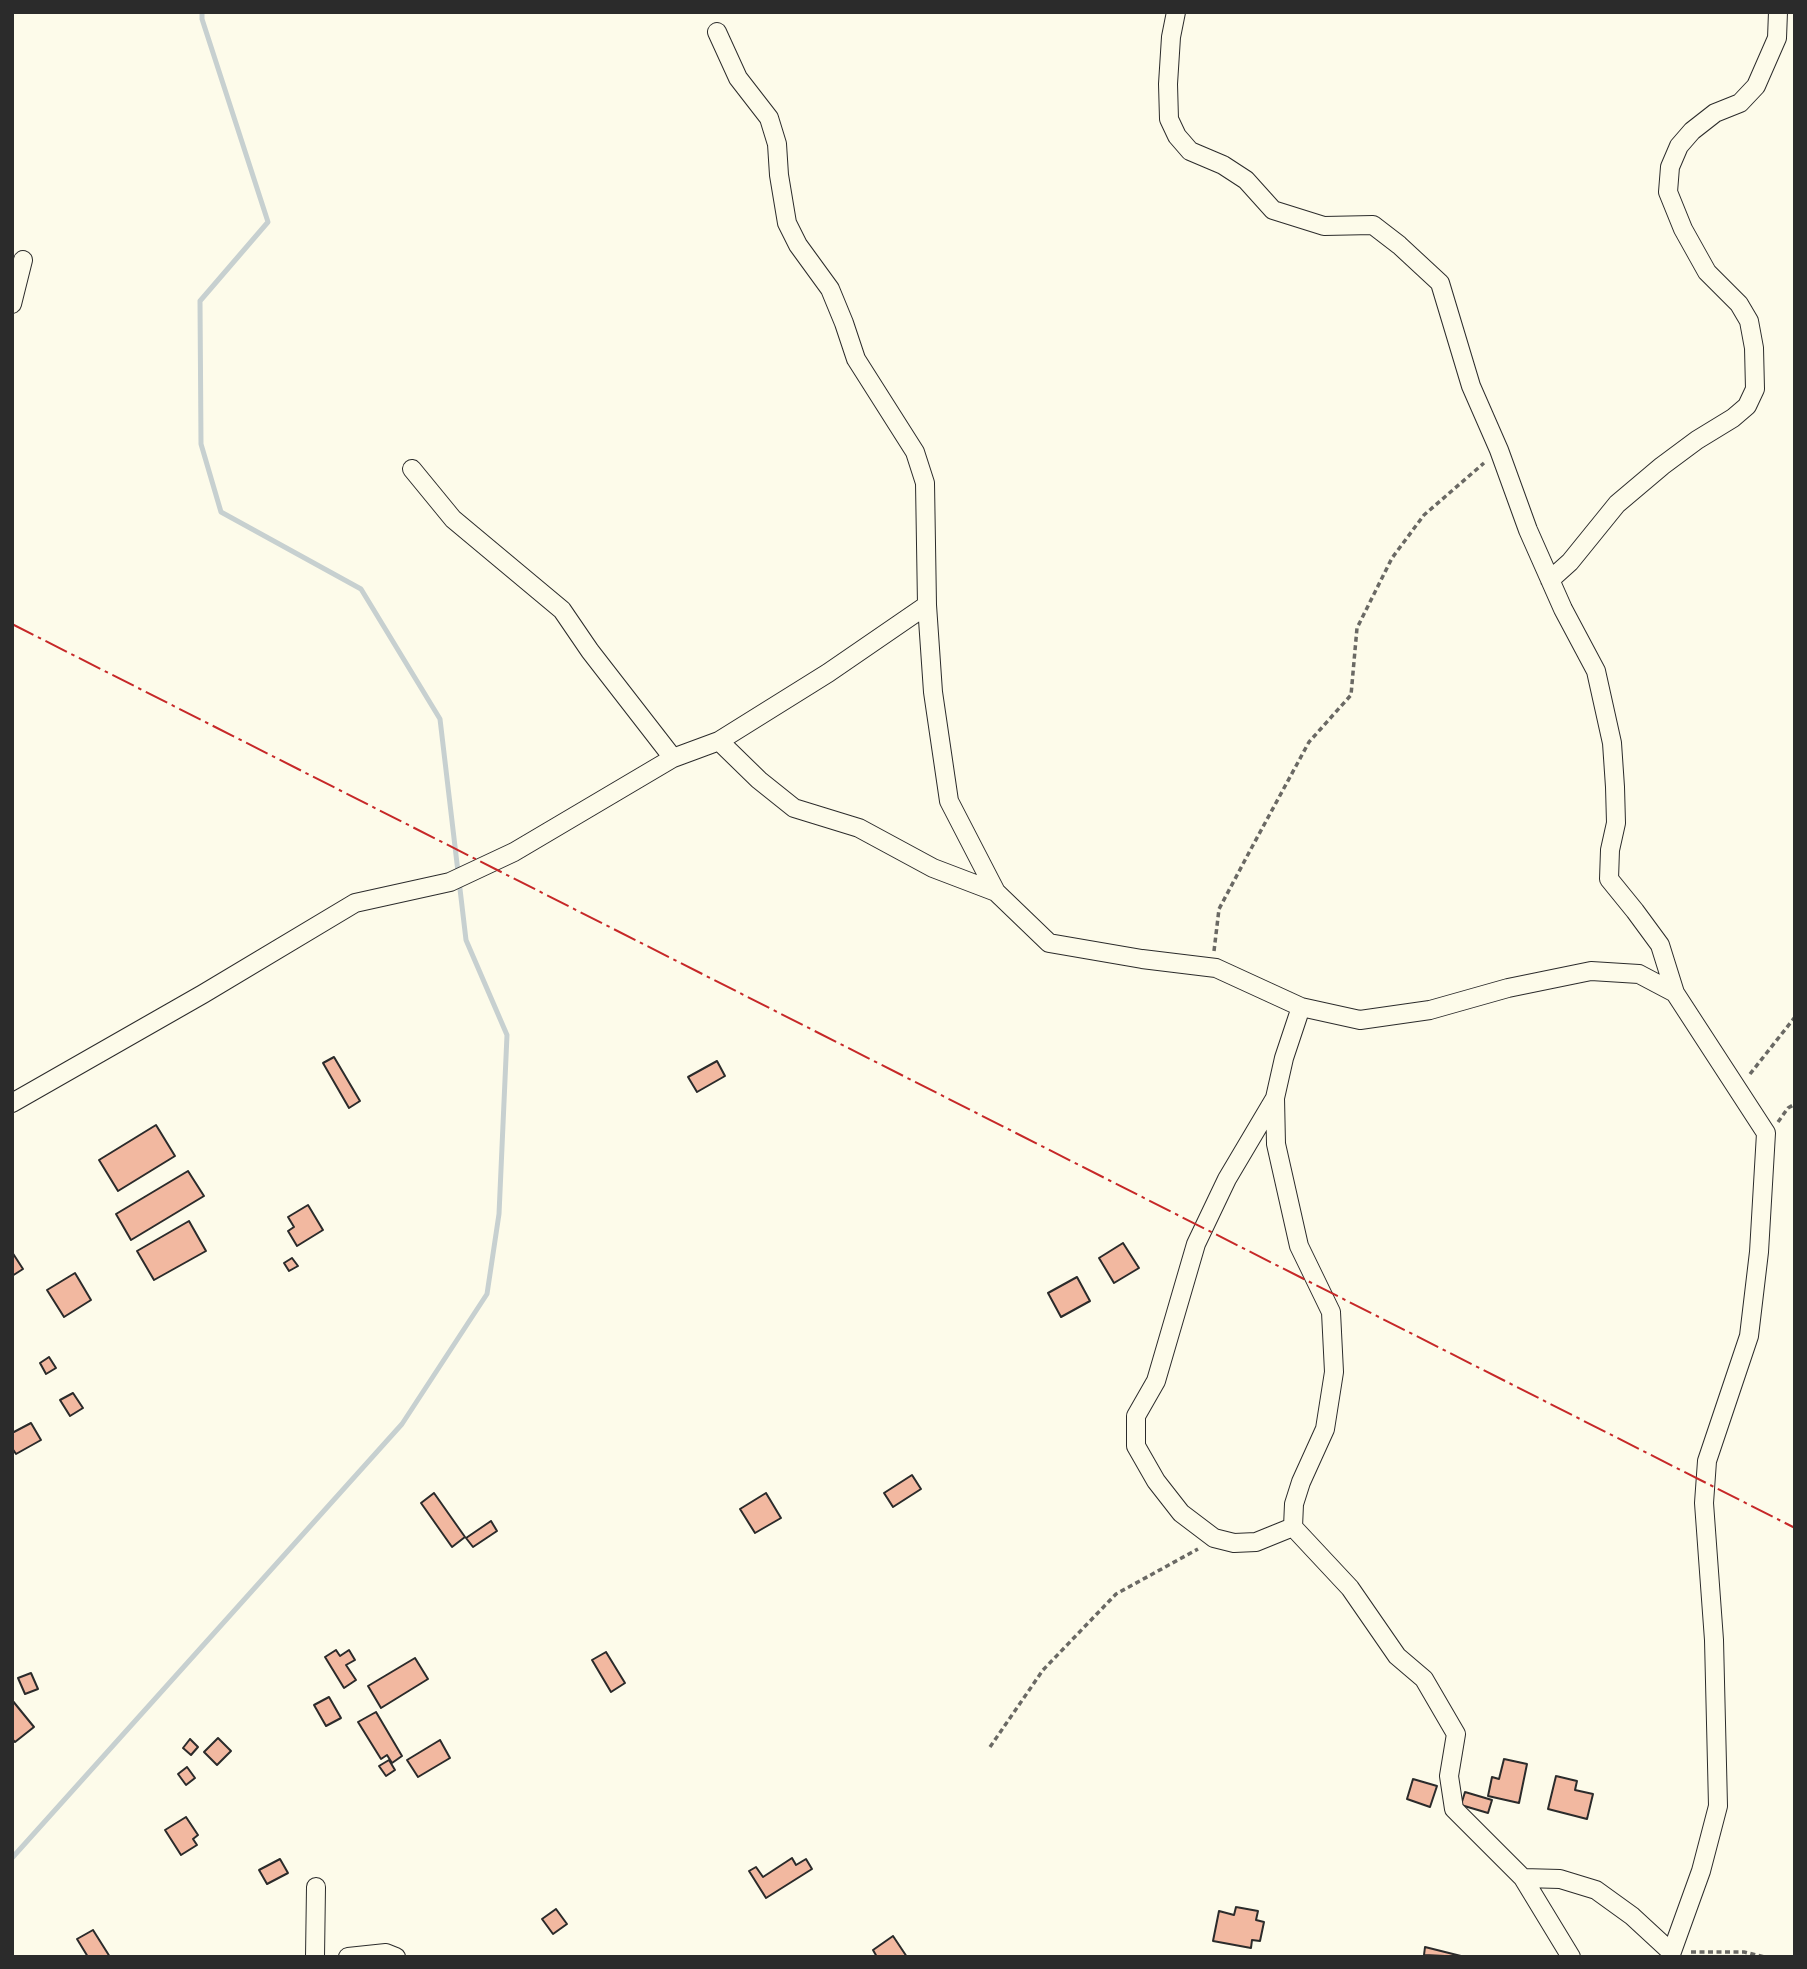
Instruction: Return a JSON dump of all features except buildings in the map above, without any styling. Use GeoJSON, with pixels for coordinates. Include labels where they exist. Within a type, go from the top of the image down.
{"type":"FeatureCollection","features":[{"type":"Feature","properties":{"kind":"street"},"geometry":{"type":"LineString","coordinates":[[1176,12],[1171,37],[1169,119],[1177,136],[1190,151],[1223,164],[1246,180],[1273,210],[1324,226],[1373,225],[1440,282],[1471,386],[1499,450],[1528,530],[1596,671],[1612,743],[1616,823],[1610,850],[1609,879],[1660,945],[1675,993],[1766,1133],[1759,1252],[1749,1336],[1707,1461],[1704,1503],[1714,1640],[1718,1806],[1701,1871],[1671,1954],[1632,1916],[1596,1891],[1560,1879],[1523,1878]]}},
{"type":"Feature","properties":{"kind":"street"},"geometry":{"type":"LineString","coordinates":[[1550,580],[1570,562],[1617,504],[1697,440],[1733,418],[1747,406],[1755,389],[1754,348],[1749,321],[1739,304],[1707,272],[1683,229],[1668,192],[1670,167],[1679,146],[1692,131],[1715,113],[1740,103],[1756,86],[1777,38],[1778,12]]}},
{"type":"Feature","properties":{"kind":"street"},"geometry":{"type":"LineString","coordinates":[[718,32],[737,78],[769,118],[777,144],[779,175],[788,223],[798,244],[830,289],[856,359],[915,452],[925,483],[927,605],[933,692],[949,802],[996,892],[1049,943],[1216,968],[1301,1007],[1360,1020],[1430,1010],[1508,988],[1591,971],[1639,974],[1675,993]]}},
{"type":"Feature","properties":{"kind":"street"},"geometry":{"type":"LineString","coordinates":[[12,304],[23,260]]}},
{"type":"Feature","properties":{"kind":"street"},"geometry":{"type":"LineString","coordinates":[[412,468],[453,519],[562,610],[590,651],[673,758]]}},
{"type":"Feature","properties":{"kind":"street"},"geometry":{"type":"LineString","coordinates":[[12,1103],[355,903],[450,882],[514,852],[673,758],[719,741],[828,673],[927,605]]}},
{"type":"Feature","properties":{"kind":"street"},"geometry":{"type":"LineString","coordinates":[[719,741],[794,808],[859,828],[933,868],[996,892]]}},
{"type":"Feature","properties":{"kind":"street"},"geometry":{"type":"LineString","coordinates":[[1301,1007],[1284,1058],[1275,1098],[1276,1144],[1299,1246],[1331,1312],[1334,1372],[1325,1429],[1301,1482],[1294,1504],[1293,1527],[1350,1588],[1397,1656],[1424,1679],[1456,1734],[1449,1776],[1454,1809],[1523,1878],[1572,1957]]}},
{"type":"Feature","properties":{"kind":"street"},"geometry":{"type":"LineString","coordinates":[[1275,1098],[1227,1179],[1196,1244],[1156,1381],[1136,1416],[1136,1446],[1156,1481],[1181,1513],[1214,1538],[1234,1543],[1256,1542],[1293,1527]]}},
{"type":"Feature","properties":{"kind":"street"},"geometry":{"type":"LineString","coordinates":[[315,1957],[316,1887]]}},
{"type":"Feature","properties":{"kind":"street"},"geometry":{"type":"LineString","coordinates":[[348,1957],[386,1953],[396,1957]]}},
{"type":"Feature","properties":{"kind":"path"},"geometry":{"type":"LineString","coordinates":[[1216,968],[1213,957],[1219,909],[1309,741],[1351,695],[1357,628],[1392,558],[1424,515],[1499,450]]}},
{"type":"Feature","properties":{"kind":"path"},"geometry":{"type":"LineString","coordinates":[[1730,1080],[1744,1081],[1795,1017]]}},
{"type":"Feature","properties":{"kind":"path"},"geometry":{"type":"LineString","coordinates":[[1766,1133],[1788,1108],[1795,1104]]}},
{"type":"Feature","properties":{"kind":"path"},"geometry":{"type":"LineString","coordinates":[[1788,1108],[1795,1109]]}},
{"type":"Feature","properties":{"kind":"path"},"geometry":{"type":"LineString","coordinates":[[990,1747],[1042,1670],[1116,1594],[1214,1538]]}},
{"type":"Feature","properties":{"kind":"path"},"geometry":{"type":"LineString","coordinates":[[1671,1954],[1744,1952],[1765,1957]]}},
{"type":"Feature","properties":{"kind":"waterway"},"geometry":{"type":"LineString","coordinates":[[12,1858],[402,1424],[487,1294],[499,1214],[507,1035],[466,940],[440,719],[361,589],[221,512],[201,444],[200,301],[268,222],[202,12]]}},
{"type":"Feature","properties":{"kind":"power"},"geometry":{"type":"LineString","coordinates":[[12,624],[1795,1528]]}}]}
